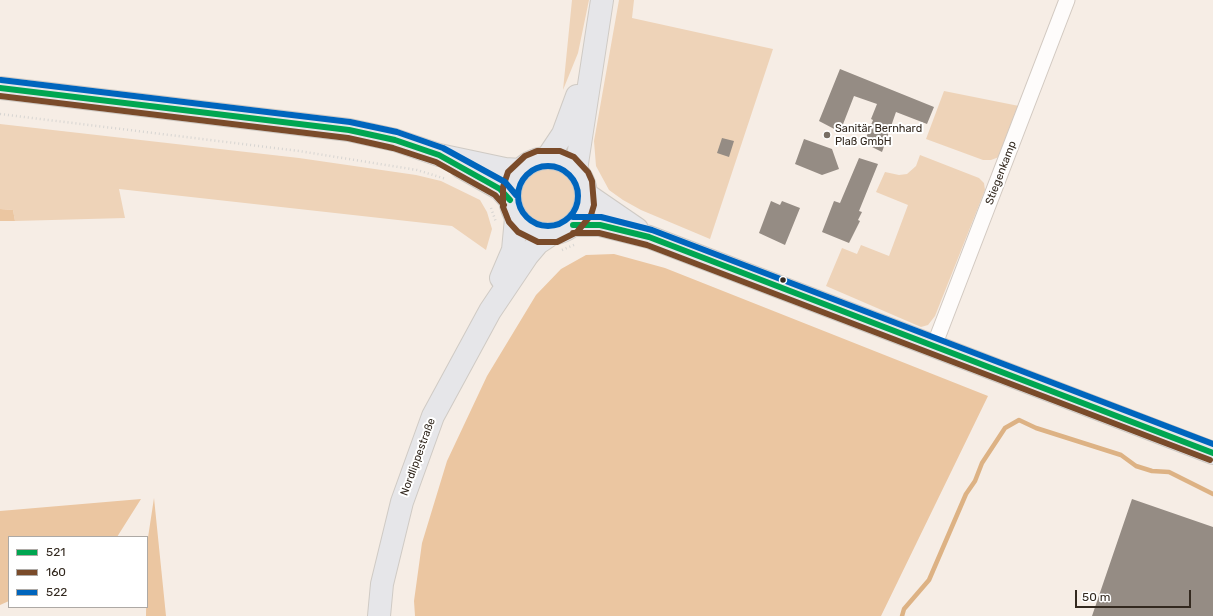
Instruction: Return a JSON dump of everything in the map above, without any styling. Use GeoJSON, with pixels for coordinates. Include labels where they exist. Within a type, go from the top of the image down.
{"type":"FeatureCollection","features":[{"type":"Feature","properties":{"kind":"main road"},"geometry":{"type":"LineString","coordinates":[[576,170],[579,139],[590,86],[593,54],[602,0]]}},
{"type":"Feature","properties":{"kind":"main road"},"geometry":{"type":"LineString","coordinates":[[547,158],[563,134],[593,54]]}},
{"type":"Feature","properties":{"kind":"main road"},"geometry":{"type":"LineString","coordinates":[[0,88],[349,130],[395,140],[439,155],[505,169],[521,170]]}},
{"type":"Feature","properties":{"kind":"main road"},"geometry":{"type":"LineString","coordinates":[[439,155],[500,189],[508,214],[552,244],[561,232],[577,234],[600,225],[649,237],[1213,453]]}},
{"type":"Feature","properties":{"kind":"main road"},"geometry":{"type":"LineString","coordinates":[[508,214],[511,189],[515,177],[521,170],[529,163],[547,158],[558,160],[569,164],[576,170],[584,182],[586,194],[584,211],[577,234]]}},
{"type":"Feature","properties":{"kind":"main road"},"geometry":{"type":"LineString","coordinates":[[586,194],[649,237]]}},
{"type":"Feature","properties":{"kind":"main road","name":"Nordlippestraße"},"geometry":{"type":"LineString","coordinates":[[490,311],[512,250],[508,214]]}},
{"type":"Feature","properties":{"kind":"main road","name":"Nordlippestraße"},"geometry":{"type":"LineString","coordinates":[[379,616],[382,584],[396,524],[417,457],[433,416],[490,311],[527,256],[538,243],[552,244]]}},
{"type":"Feature","properties":{"kind":"street","name":"Stiegenkamp"},"geometry":{"type":"LineString","coordinates":[[934,346],[1067,0]]}},
{"type":"Feature","properties":{"kind":"path"},"geometry":{"type":"LineString","coordinates":[[0,114],[365,161],[417,170],[453,182]]}},
{"type":"Feature","properties":{"kind":"path"},"geometry":{"type":"LineString","coordinates":[[488,202],[508,214]]}},
{"type":"Feature","properties":{"kind":"path"},"geometry":{"type":"LineString","coordinates":[[552,244],[577,234]]}},
{"type":"Feature","properties":{"kind":"shaded area"},"geometry":{"type":"Polygon","coordinates":[[[572,0],[589,0],[578,53],[563,90],[572,0]]]}},
{"type":"Feature","properties":{"kind":"shaded area"},"geometry":{"type":"Polygon","coordinates":[[[619,0],[634,0],[632,18],[773,49],[710,239],[641,210],[623,200],[609,190],[596,166],[594,141],[619,0]]]}},
{"type":"Feature","properties":{"kind":"shaded area"},"geometry":{"type":"Polygon","coordinates":[[[944,91],[1019,106],[999,157],[991,160],[983,160],[926,139],[944,91]]]}},
{"type":"Feature","properties":{"kind":"shaded area"},"geometry":{"type":"Polygon","coordinates":[[[0,124],[299,158],[416,175],[441,181],[480,200],[487,212],[492,229],[486,250],[452,226],[119,189],[125,218],[15,221],[13,210],[0,209],[0,124]]]}},
{"type":"Feature","properties":{"kind":"shaded area"},"geometry":{"type":"Polygon","coordinates":[[[920,155],[979,178],[984,183],[985,190],[935,316],[928,325],[921,327],[826,286],[842,248],[857,254],[861,245],[889,256],[908,205],[876,192],[885,172],[899,175],[907,174],[916,166],[920,155]]]}},
{"type":"Feature","properties":{"kind":"shaded area"},"geometry":{"type":"Polygon","coordinates":[[[548,165],[560,168],[570,174],[576,184],[579,196],[576,208],[570,218],[560,224],[548,227],[536,224],[526,218],[520,208],[517,196],[520,184],[526,174],[536,168],[548,165]]]}},
{"type":"Feature","properties":{"kind":"shaded area"},"geometry":{"type":"Polygon","coordinates":[[[0,209],[13,210],[15,221],[0,221],[0,209]]]}},
{"type":"Feature","properties":{"kind":"shaded area"},"geometry":{"type":"Polygon","coordinates":[[[614,254],[665,268],[988,396],[881,616],[415,616],[414,601],[422,543],[447,461],[487,376],[536,295],[561,269],[586,255],[614,254]]]}},
{"type":"Feature","properties":{"kind":"shaded area"},"geometry":{"type":"Polygon","coordinates":[[[154,498],[166,616],[146,616],[146,608],[148,608],[148,537],[154,498]]]}},
{"type":"Feature","properties":{"kind":"shaded area"},"geometry":{"type":"Polygon","coordinates":[[[141,499],[118,536],[8,536],[8,601],[0,605],[0,511],[141,499]]]}},
{"type":"Feature","properties":{"kind":"building"},"geometry":{"type":"Polygon","coordinates":[[[840,69],[934,107],[927,124],[896,112],[882,152],[864,143],[873,120],[871,119],[877,104],[854,96],[840,132],[819,121],[840,69]]]}},
{"type":"Feature","properties":{"kind":"building"},"geometry":{"type":"Polygon","coordinates":[[[722,138],[734,141],[729,157],[717,153],[722,138]]]}},
{"type":"Feature","properties":{"kind":"building"},"geometry":{"type":"Polygon","coordinates":[[[804,139],[832,149],[839,169],[822,175],[795,164],[804,139]]]}},
{"type":"Feature","properties":{"kind":"building"},"geometry":{"type":"Polygon","coordinates":[[[859,158],[878,164],[859,211],[862,212],[858,220],[860,221],[849,243],[822,232],[834,201],[840,203],[859,158]]]}},
{"type":"Feature","properties":{"kind":"building"},"geometry":{"type":"Polygon","coordinates":[[[771,201],[780,205],[782,201],[800,208],[785,245],[759,233],[771,201]]]}},
{"type":"Feature","properties":{"kind":"building"},"geometry":{"type":"Polygon","coordinates":[[[1132,499],[1213,527],[1213,616],[1092,616],[1132,499]]]}},
{"type":"Feature","properties":{"kind":"waterway"},"geometry":{"type":"LineString","coordinates":[[902,616],[904,609],[929,580],[966,494],[975,481],[982,463],[1005,428],[1019,420],[1036,428],[1121,455],[1136,466],[1152,471],[1169,472],[1213,494]]}},
{"type":"Feature","properties":{"kind":"transit line","name":"522"},"geometry":{"type":"LineString","coordinates":[[1,80],[350,122],[397,132],[443,148],[505,182],[516,195]]}},
{"type":"Feature","properties":{"kind":"transit line","name":"521"},"geometry":{"type":"LineString","coordinates":[[0,88],[349,130],[395,140],[439,155],[500,189],[510,200]]}},
{"type":"Feature","properties":{"kind":"transit line","name":"160"},"geometry":{"type":"LineString","coordinates":[[0,96],[348,138],[393,148],[436,162],[495,195],[504,205]]}},
{"type":"Feature","properties":{"kind":"transit line","name":"160"},"geometry":{"type":"LineString","coordinates":[[587,171],[574,157],[560,151],[537,151],[525,156],[508,172],[503,187],[503,207],[509,222],[518,232],[538,242],[557,242],[577,232],[591,215],[594,205],[592,181],[588,172]]}},
{"type":"Feature","properties":{"kind":"transit line","name":"522"},"geometry":{"type":"LineString","coordinates":[[548,166],[565,171],[573,179],[578,196],[573,213],[565,221],[548,226],[531,221],[523,213],[518,196],[523,179],[531,171],[548,166]]}},
{"type":"Feature","properties":{"kind":"transit line","name":"522"},"geometry":{"type":"LineString","coordinates":[[573,217],[601,217],[652,230],[1213,444]]}},
{"type":"Feature","properties":{"kind":"transit line","name":"521"},"geometry":{"type":"LineString","coordinates":[[573,225],[600,225],[649,237],[1213,453]]}},
{"type":"Feature","properties":{"kind":"transit line","name":"160"},"geometry":{"type":"LineString","coordinates":[[573,233],[599,233],[647,245],[1210,460]]}},
{"type":"Feature","properties":{"kind":"place","name":"Sanitär Bernhard Plaß GmbH"},"geometry":{"type":"Point","coordinates":[827,135]}}]}
